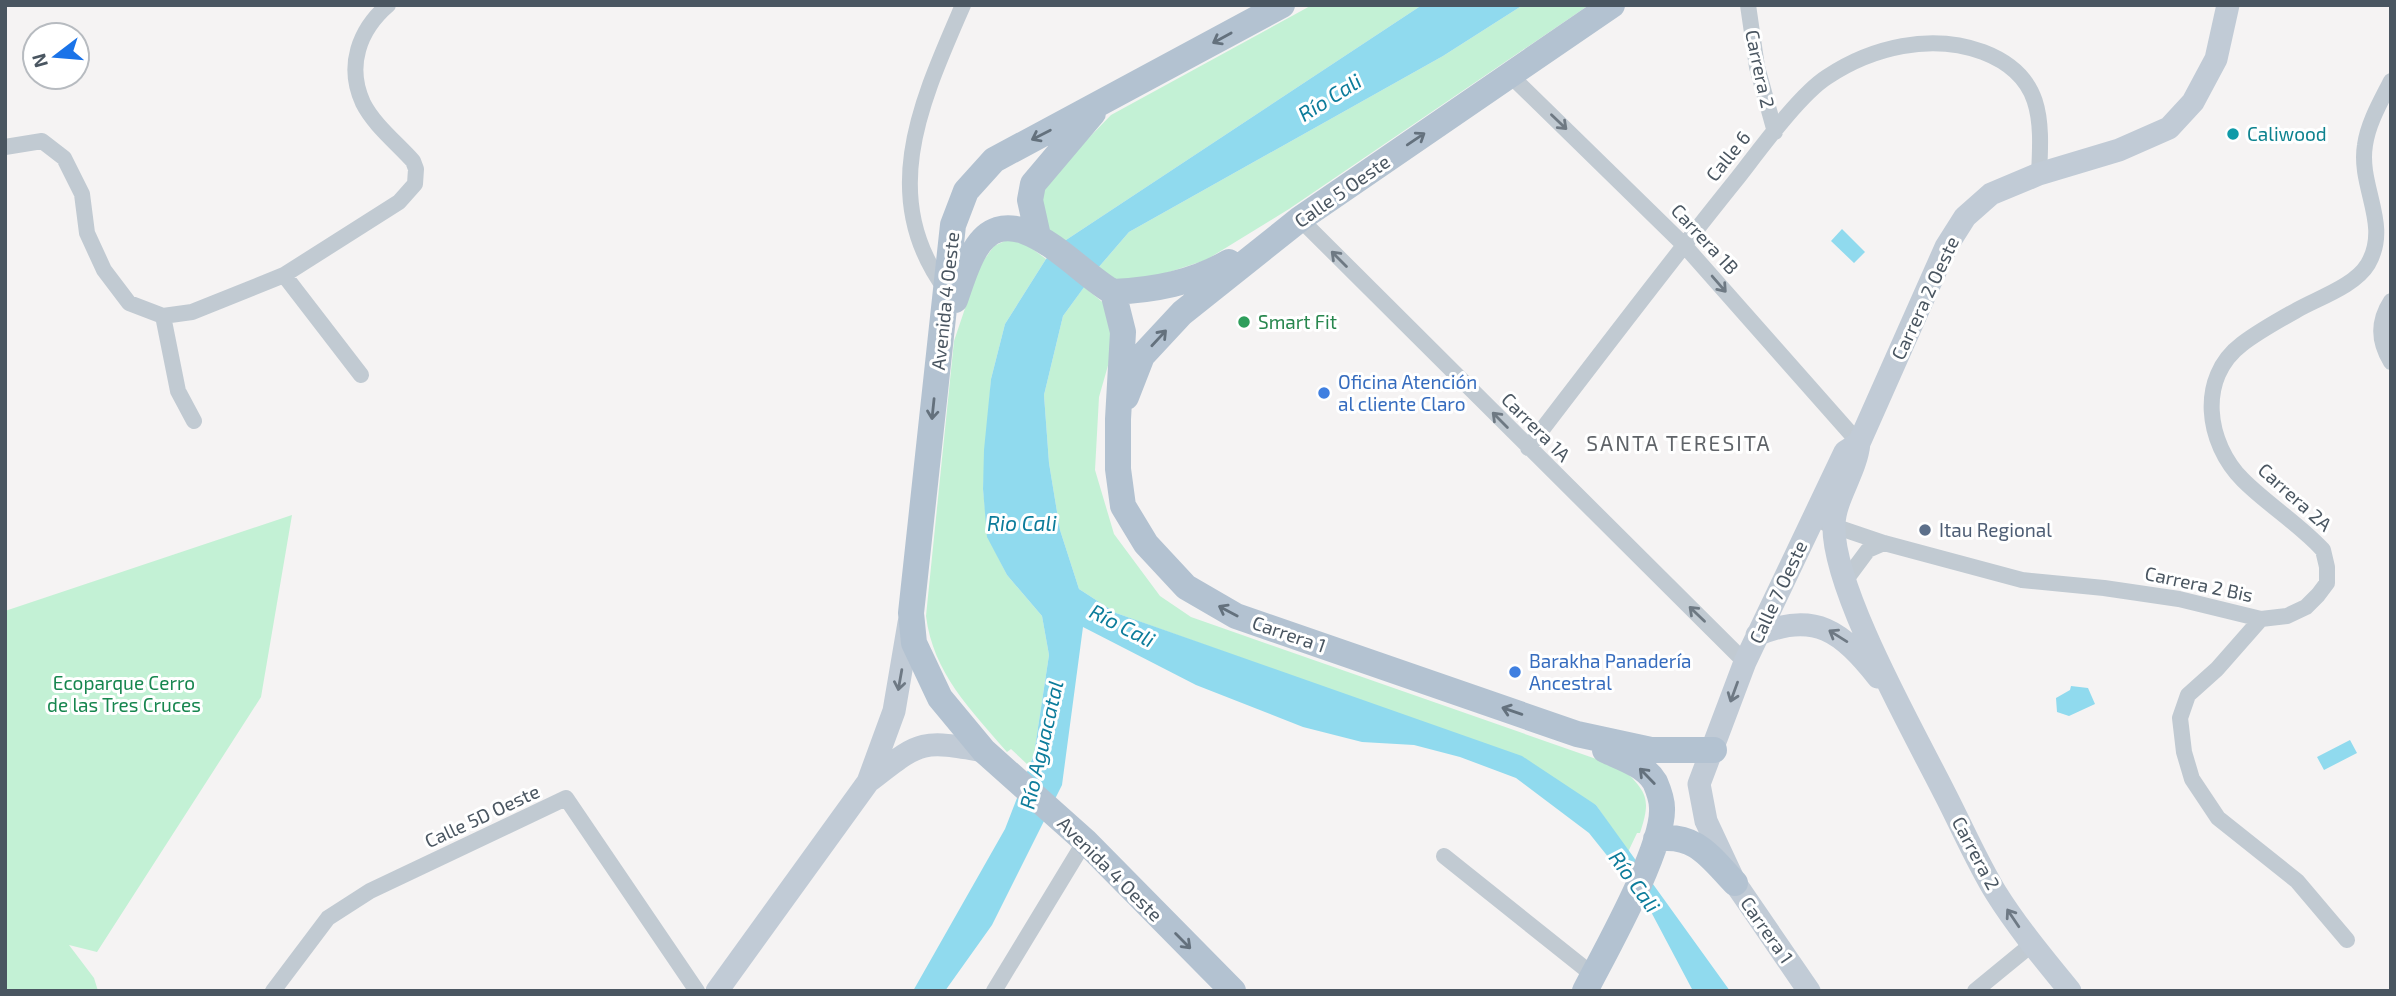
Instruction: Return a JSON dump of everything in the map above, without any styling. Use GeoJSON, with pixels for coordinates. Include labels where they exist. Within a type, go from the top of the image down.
{"type":"FeatureCollection","features":[{"type":"Feature","properties":{"kind":"main road","name":"Avenida 4 Oeste"},"geometry":{"type":"LineString","coordinates":[[1233,991],[1084,841],[992,757],[940,698],[914,643],[911,613],[953,225],[966,191],[994,160],[1282,5]]}},
{"type":"Feature","properties":{"kind":"main road","name":"Calle 5 Oeste"},"geometry":{"type":"LineString","coordinates":[[1118,419],[1142,356],[1182,313],[1300,219],[1612,5]]}},
{"type":"Feature","properties":{"kind":"main road"},"geometry":{"type":"LineString","coordinates":[[1043,239],[1030,201],[1033,184],[1101,104]]}},
{"type":"Feature","properties":{"kind":"main road"},"geometry":{"type":"LineString","coordinates":[[941,341],[969,260],[983,238],[1006,228],[1021,228],[1043,239],[1107,289],[1153,290],[1208,274],[1300,219]]}},
{"type":"Feature","properties":{"kind":"main road","name":"Carrera 1"},"geometry":{"type":"LineString","coordinates":[[1107,289],[1123,332],[1118,419],[1118,469],[1123,506],[1146,544],[1186,587],[1236,616],[1577,734]]}},
{"type":"Feature","properties":{"kind":"main road"},"geometry":{"type":"LineString","coordinates":[[1577,734],[1651,750],[1714,750]]}},
{"type":"Feature","properties":{"kind":"main road"},"geometry":{"type":"LineString","coordinates":[[1577,734],[1629,761],[1654,780],[1662,808],[1654,844],[1614,940],[1589,983]]}},
{"type":"Feature","properties":{"kind":"main road"},"geometry":{"type":"LineString","coordinates":[[1654,844],[1687,839],[1735,883]]}},
{"type":"Feature","properties":{"kind":"street"},"geometry":{"type":"LineString","coordinates":[[5,147],[42,141],[64,158],[82,194],[87,233],[104,270],[130,303],[163,316],[192,312],[284,275],[399,202],[415,184],[416,169],[413,161],[363,103],[355,71],[360,38],[371,20],[388,5]]}},
{"type":"Feature","properties":{"kind":"street"},"geometry":{"type":"LineString","coordinates":[[946,290],[925,257],[908,199],[918,124],[932,77],[963,5]]}},
{"type":"Feature","properties":{"kind":"street","name":"Carrera 2"},"geometry":{"type":"LineString","coordinates":[[1748,5],[1758,67],[1774,132]]}},
{"type":"Feature","properties":{"kind":"street","name":"Carrera 2 Oeste"},"geometry":{"type":"LineString","coordinates":[[1833,525],[1857,461],[1859,443],[1946,247],[1965,217],[1991,194],[2039,174],[2119,150],[2169,128],[2193,102],[2216,59],[2228,5]]}},
{"type":"Feature","properties":{"kind":"street","name":"Calle 6"},"geometry":{"type":"LineString","coordinates":[[1528,448],[1774,132],[1823,79],[1851,61],[1884,49],[1925,43],[1957,44],[2001,60],[2018,71],[2030,88],[2042,123],[2039,174]]}},
{"type":"Feature","properties":{"kind":"street","name":"Carrera 1B"},"geometry":{"type":"LineString","coordinates":[[1510,75],[1684,245],[1859,443]]}},
{"type":"Feature","properties":{"kind":"street","name":"Carrera 2A"},"geometry":{"type":"LineString","coordinates":[[2261,619],[2287,616],[2306,607],[2327,583],[2327,567],[2323,550],[2242,479],[2223,454],[2213,432],[2211,404],[2214,382],[2241,345],[2345,284],[2367,267],[2384,246],[2365,176],[2365,146],[2373,119],[2391,81]]}},
{"type":"Feature","properties":{"kind":"street","name":"Carrera 1A"},"geometry":{"type":"LineString","coordinates":[[1300,219],[1745,662]]}},
{"type":"Feature","properties":{"kind":"street"},"geometry":{"type":"LineString","coordinates":[[284,275],[360,375]]}},
{"type":"Feature","properties":{"kind":"street"},"geometry":{"type":"LineString","coordinates":[[2391,301],[2380,324],[2382,339],[2391,362]]}},
{"type":"Feature","properties":{"kind":"street"},"geometry":{"type":"LineString","coordinates":[[163,316],[178,391],[194,421]]}},
{"type":"Feature","properties":{"kind":"street","name":"Calle 7 Oeste"},"geometry":{"type":"LineString","coordinates":[[1714,750],[1757,635],[1844,452],[1859,443]]}},
{"type":"Feature","properties":{"kind":"street","name":"Carrera 2 Bis"},"geometry":{"type":"LineString","coordinates":[[1810,524],[1833,525],[1884,543],[2022,580],[2154,596],[2261,619],[2217,669],[2188,695],[2180,718],[2184,752],[2192,779],[2218,818],[2303,886],[2347,940]]}},
{"type":"Feature","properties":{"kind":"street","name":"Carrera 2"},"geometry":{"type":"LineString","coordinates":[[1833,525],[1845,581],[1899,705],[1996,892],[2031,945],[2070,991]]}},
{"type":"Feature","properties":{"kind":"street"},"geometry":{"type":"LineString","coordinates":[[1845,581],[1868,550],[1884,543]]}},
{"type":"Feature","properties":{"kind":"street","name":"Avenida 4 Oeste"},"geometry":{"type":"LineString","coordinates":[[717,991],[868,782],[894,711],[911,613]]}},
{"type":"Feature","properties":{"kind":"street","name":"Carrera 2"},"geometry":{"type":"LineString","coordinates":[[1757,635],[1782,624],[1799,623],[1833,631],[1849,642],[1899,705]]}},
{"type":"Feature","properties":{"kind":"street","name":"Avenida 4 Oeste"},"geometry":{"type":"LineString","coordinates":[[868,782],[911,748],[941,742],[992,757]]}},
{"type":"Feature","properties":{"kind":"street","name":"Carrera 1"},"geometry":{"type":"LineString","coordinates":[[1714,750],[1699,784],[1700,801],[1735,883],[1810,991]]}},
{"type":"Feature","properties":{"kind":"street","name":"Calle 5D Oeste"},"geometry":{"type":"LineString","coordinates":[[273,991],[328,918],[359,898],[566,799],[697,991]]}},
{"type":"Feature","properties":{"kind":"street"},"geometry":{"type":"LineString","coordinates":[[994,991],[1084,841]]}},
{"type":"Feature","properties":{"kind":"street"},"geometry":{"type":"LineString","coordinates":[[1444,856],[1589,983]]}},
{"type":"Feature","properties":{"kind":"street"},"geometry":{"type":"LineString","coordinates":[[1975,991],[2031,945]]}},
{"type":"Feature","properties":{"kind":"green space"},"geometry":{"type":"Polygon","coordinates":[[[1312,5],[1422,5],[1063,242],[1051,236],[1038,199],[1041,187],[1111,115],[1312,5]]]}},
{"type":"Feature","properties":{"kind":"green space"},"geometry":{"type":"Polygon","coordinates":[[[1523,5],[1589,5],[1289,209],[1206,260],[1154,277],[1117,284],[1098,268],[1129,232],[1443,56],[1523,5]]]}},
{"type":"Feature","properties":{"kind":"green space"},"geometry":{"type":"Polygon","coordinates":[[[1007,240],[1022,241],[1046,259],[1005,324],[991,379],[983,489],[988,537],[1007,575],[1042,616],[1049,655],[1034,754],[1029,766],[1011,749],[1007,752],[956,690],[937,655],[926,616],[954,341],[979,267],[994,246],[1007,240]]]}},
{"type":"Feature","properties":{"kind":"green space"},"geometry":{"type":"Polygon","coordinates":[[[1084,287],[1106,305],[1113,348],[1099,397],[1095,470],[1114,534],[1160,596],[1191,617],[1622,768],[1642,791],[1646,804],[1640,833],[1637,833],[1628,852],[1596,805],[1308,682],[1116,613],[1079,589],[1060,530],[1049,463],[1044,395],[1063,316],[1084,287]]]}},
{"type":"Feature","properties":{"kind":"green space","name":"Ecoparque Cerro de las Tres Cruces"},"geometry":{"type":"Polygon","coordinates":[[[292,515],[261,697],[97,952],[69,945],[94,978],[98,991],[5,991],[5,611],[292,515]]]}},
{"type":"Feature","properties":{"kind":"water","name":"Rio Cali"},"geometry":{"type":"Polygon","coordinates":[[[1422,5],[1523,5],[1443,56],[1129,232],[1098,268],[1063,316],[1044,395],[1049,463],[1060,530],[1079,589],[1116,613],[1522,756],[1596,805],[1730,991],[1693,991],[1649,908],[1589,833],[1516,778],[1460,757],[1414,745],[1362,742],[1303,727],[1196,685],[1083,627],[1062,785],[992,925],[945,991],[913,991],[1005,829],[1034,754],[1049,655],[1042,616],[1007,575],[987,537],[983,489],[984,450],[991,379],[1005,324],[1046,259],[1063,242],[1422,5]]]}},
{"type":"Feature","properties":{"kind":"water"},"geometry":{"type":"Polygon","coordinates":[[[1842,229],[1865,252],[1854,263],[1831,241],[1842,229]]]}},
{"type":"Feature","properties":{"kind":"water"},"geometry":{"type":"Polygon","coordinates":[[[2071,686],[2088,688],[2095,704],[2069,716],[2057,712],[2056,698],[2070,690],[2071,686]]]}},
{"type":"Feature","properties":{"kind":"water"},"geometry":{"type":"Polygon","coordinates":[[[2350,740],[2357,753],[2324,770],[2317,757],[2350,740]]]}},
{"type":"Feature","properties":{"kind":"place","name":"Caliwood"},"geometry":{"type":"Point","coordinates":[2233,134]}},
{"type":"Feature","properties":{"kind":"place","name":"Smart Fit"},"geometry":{"type":"Point","coordinates":[1244,322]}},
{"type":"Feature","properties":{"kind":"place","name":"Oficina Atención al cliente Claro"},"geometry":{"type":"Point","coordinates":[1324,393]}},
{"type":"Feature","properties":{"kind":"place","name":"Itau Regional"},"geometry":{"type":"Point","coordinates":[1925,530]}},
{"type":"Feature","properties":{"kind":"place","name":"Barakha Panadería Ancestral"},"geometry":{"type":"Point","coordinates":[1515,672]}},
{"type":"Feature","properties":{"kind":"district","name":"SANTA TERESITA"},"geometry":{"type":"Point","coordinates":[1679,444]}},
{"type":"Feature","properties":{"kind":"water label","name":"Río Cali"},"geometry":{"type":"Point","coordinates":[1330,98]}},
{"type":"Feature","properties":{"kind":"water label","name":"Río Cali"},"geometry":{"type":"Point","coordinates":[1122,626]}},
{"type":"Feature","properties":{"kind":"water label","name":"Río Aguacatal"},"geometry":{"type":"Point","coordinates":[1042,745]}},
{"type":"Feature","properties":{"kind":"water label","name":"Río Cali"},"geometry":{"type":"Point","coordinates":[1634,882]}}]}
